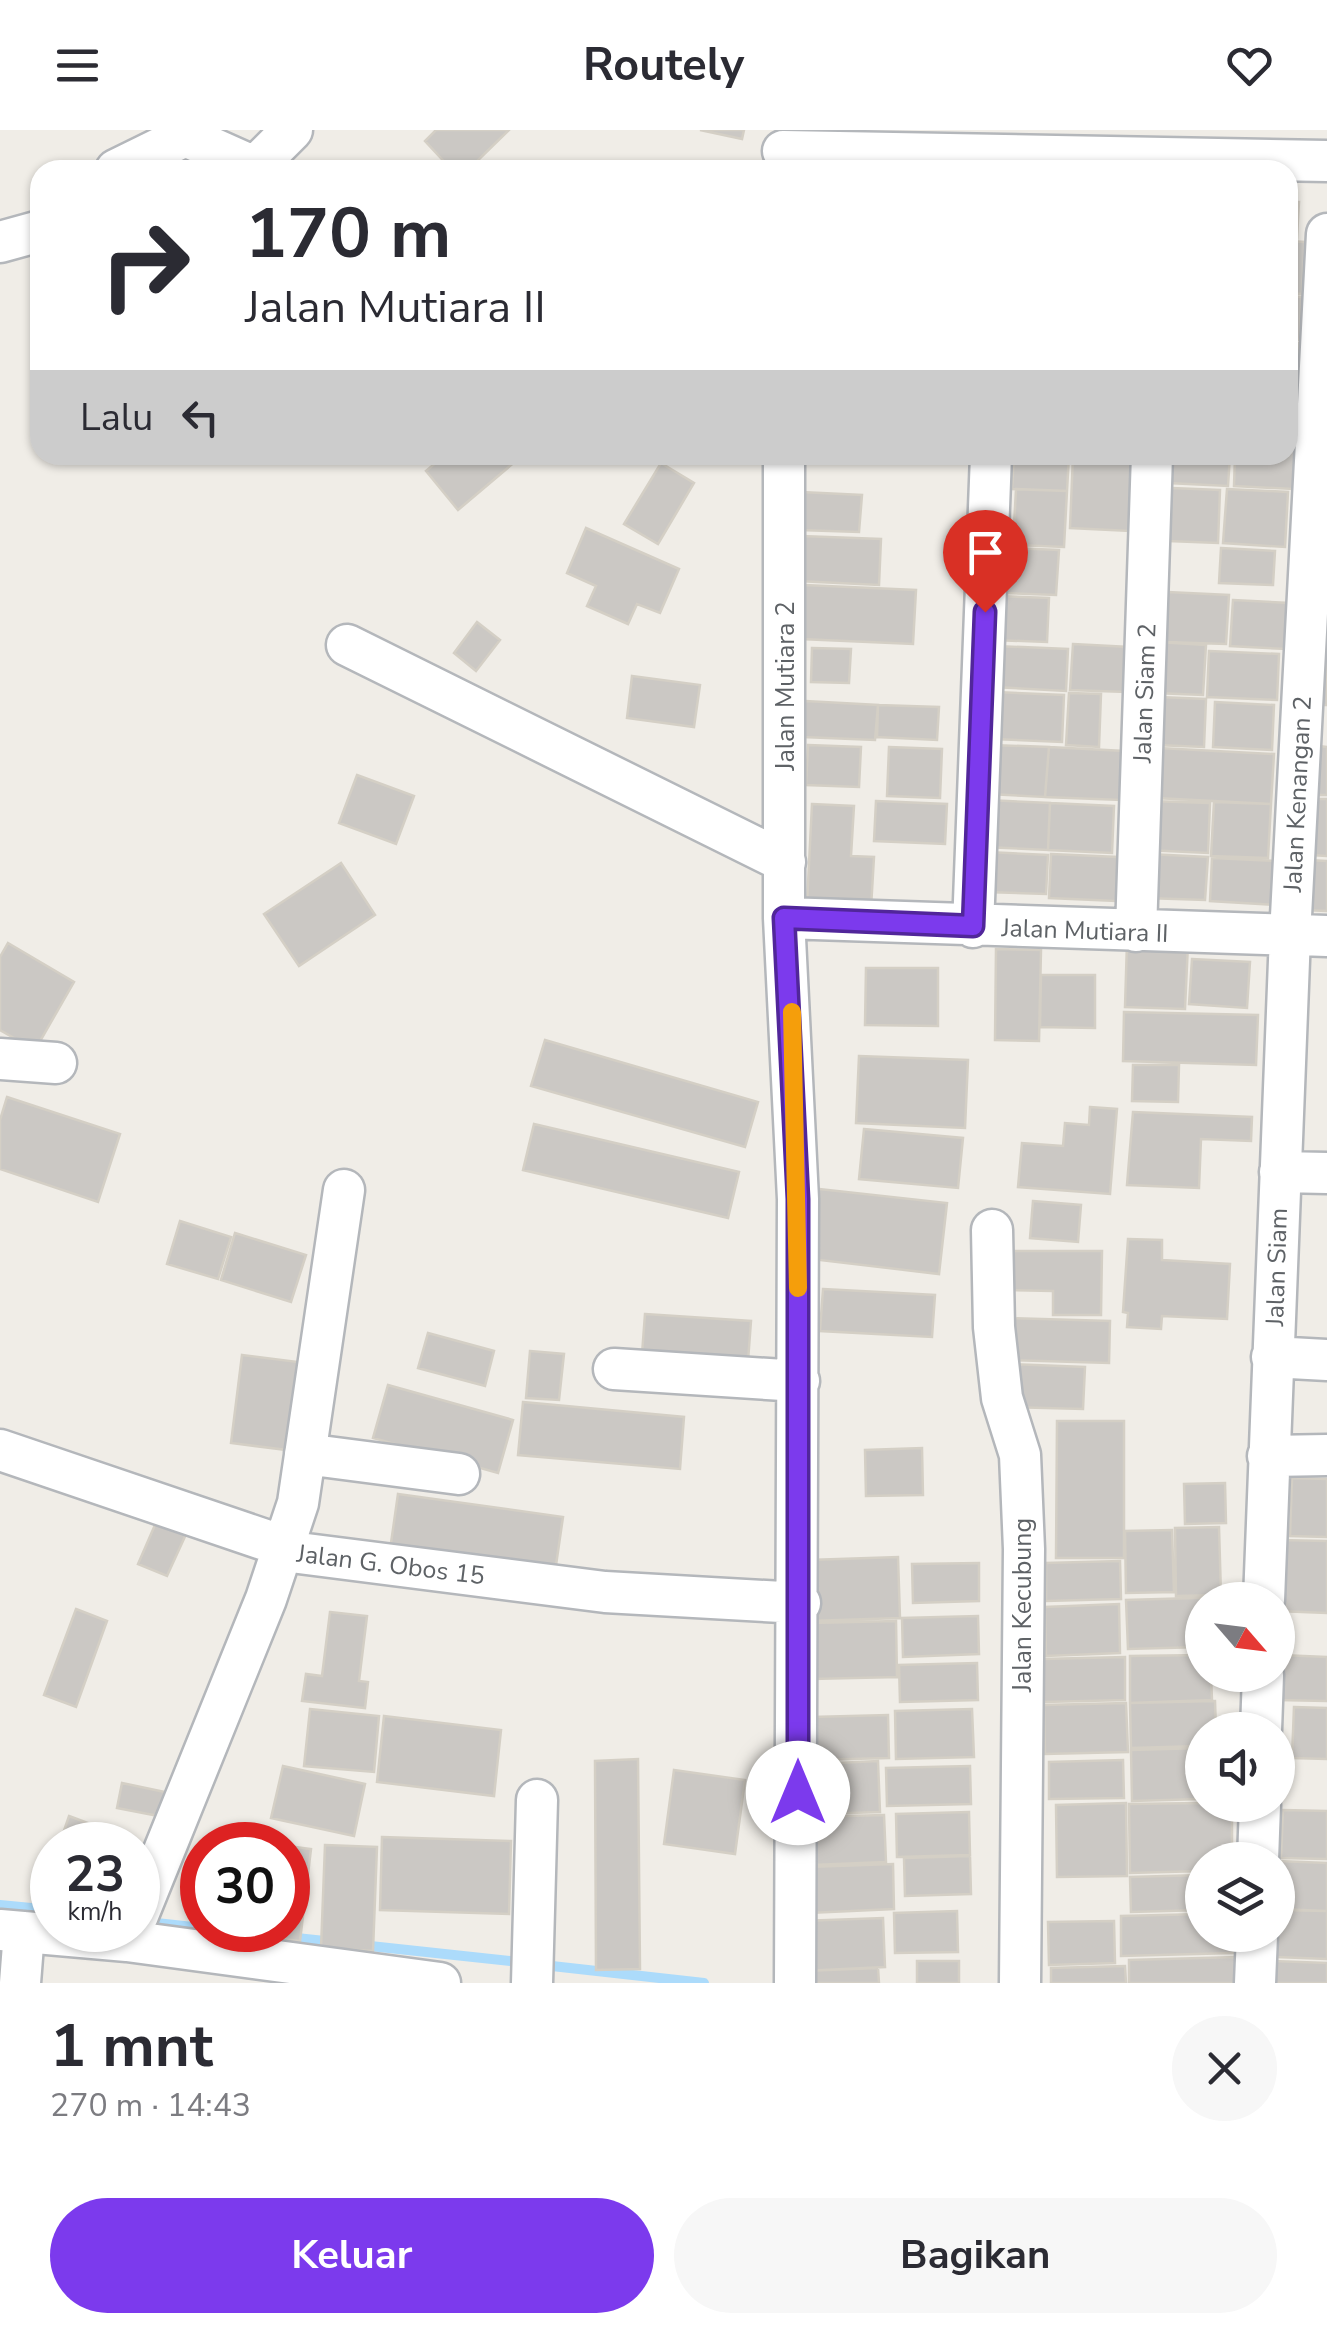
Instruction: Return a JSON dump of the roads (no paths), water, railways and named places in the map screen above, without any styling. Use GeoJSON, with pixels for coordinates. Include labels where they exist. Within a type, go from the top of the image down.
{"type":"FeatureCollection","features":[{"type":"Feature","properties":{"kind":"street"},"geometry":{"type":"LineString","coordinates":[[266,160],[292,130]]}},
{"type":"Feature","properties":{"kind":"street"},"geometry":{"type":"LineString","coordinates":[[133,160],[178,133],[240,160]]}},
{"type":"Feature","properties":{"kind":"street"},"geometry":{"type":"LineString","coordinates":[[782,150],[966,160]]}},
{"type":"Feature","properties":{"kind":"street"},"geometry":{"type":"LineString","coordinates":[[1298,162],[1327,161]]}},
{"type":"Feature","properties":{"kind":"street"},"geometry":{"type":"LineString","coordinates":[[0,242],[30,234]]}},
{"type":"Feature","properties":{"kind":"street","name":"Jalan Kenangan 2"},"geometry":{"type":"LineString","coordinates":[[1308,935],[1327,234]]}},
{"type":"Feature","properties":{"kind":"street","name":"Jalan Mutiara 2"},"geometry":{"type":"LineString","coordinates":[[784,465],[784,918],[795,1085],[799,1381],[795,1983]]}},
{"type":"Feature","properties":{"kind":"street"},"geometry":{"type":"LineString","coordinates":[[973,926],[992,465]]}},
{"type":"Feature","properties":{"kind":"street","name":"Jalan Siam 2"},"geometry":{"type":"LineString","coordinates":[[1136,931],[1152,465]]}},
{"type":"Feature","properties":{"kind":"street"},"geometry":{"type":"LineString","coordinates":[[347,645],[785,862]]}},
{"type":"Feature","properties":{"kind":"street","name":"Jalan Mutiara II"},"geometry":{"type":"LineString","coordinates":[[784,918],[1308,935]]}},
{"type":"Feature","properties":{"kind":"street","name":"Jalan Siam"},"geometry":{"type":"LineString","coordinates":[[1264,1582],[1280,1172],[1308,935]]}},
{"type":"Feature","properties":{"kind":"street"},"geometry":{"type":"LineString","coordinates":[[0,1059],[56,1062]]}},
{"type":"Feature","properties":{"kind":"street"},"geometry":{"type":"LineString","coordinates":[[1280,1172],[1327,1173]]}},
{"type":"Feature","properties":{"kind":"street"},"geometry":{"type":"LineString","coordinates":[[160,1859],[283,1551],[298,1502],[344,1190]]}},
{"type":"Feature","properties":{"kind":"street","name":"Jalan Kecubung"},"geometry":{"type":"LineString","coordinates":[[992,1230],[994,1327],[1002,1398],[1020,1454],[1024,1549],[1020,1983]]}},
{"type":"Feature","properties":{"kind":"street"},"geometry":{"type":"LineString","coordinates":[[1272,1358],[1327,1360]]}},
{"type":"Feature","properties":{"kind":"street"},"geometry":{"type":"LineString","coordinates":[[614,1369],[799,1381]]}},
{"type":"Feature","properties":{"kind":"street","name":"Jalan G. Obos 15"},"geometry":{"type":"LineString","coordinates":[[0,1450],[277,1544],[283,1551],[605,1592],[800,1603]]}},
{"type":"Feature","properties":{"kind":"street"},"geometry":{"type":"LineString","coordinates":[[305,1454],[459,1474]]}},
{"type":"Feature","properties":{"kind":"street"},"geometry":{"type":"LineString","coordinates":[[1268,1456],[1327,1455]]}},
{"type":"Feature","properties":{"kind":"street"},"geometry":{"type":"LineString","coordinates":[[532,1983],[537,1800]]}},
{"type":"Feature","properties":{"kind":"street"},"geometry":{"type":"LineString","coordinates":[[12,1931],[20,1983]]}},
{"type":"Feature","properties":{"kind":"street"},"geometry":{"type":"LineString","coordinates":[[160,1935],[370,1979],[440,1983]]}},
{"type":"Feature","properties":{"kind":"street"},"geometry":{"type":"LineString","coordinates":[[1256,1952],[1256,1983]]}},
{"type":"Feature","properties":{"kind":"waterway"},"geometry":{"type":"LineString","coordinates":[[0,1905],[30,1908]]}},
{"type":"Feature","properties":{"kind":"waterway"},"geometry":{"type":"LineString","coordinates":[[160,1923],[180,1926]]}},
{"type":"Feature","properties":{"kind":"waterway"},"geometry":{"type":"LineString","coordinates":[[310,1939],[334,1942]]}},
{"type":"Feature","properties":{"kind":"waterway"},"geometry":{"type":"LineString","coordinates":[[361,1945],[519,1962]]}},
{"type":"Feature","properties":{"kind":"waterway"},"geometry":{"type":"LineString","coordinates":[[543,1965],[704,1983]]}}]}
